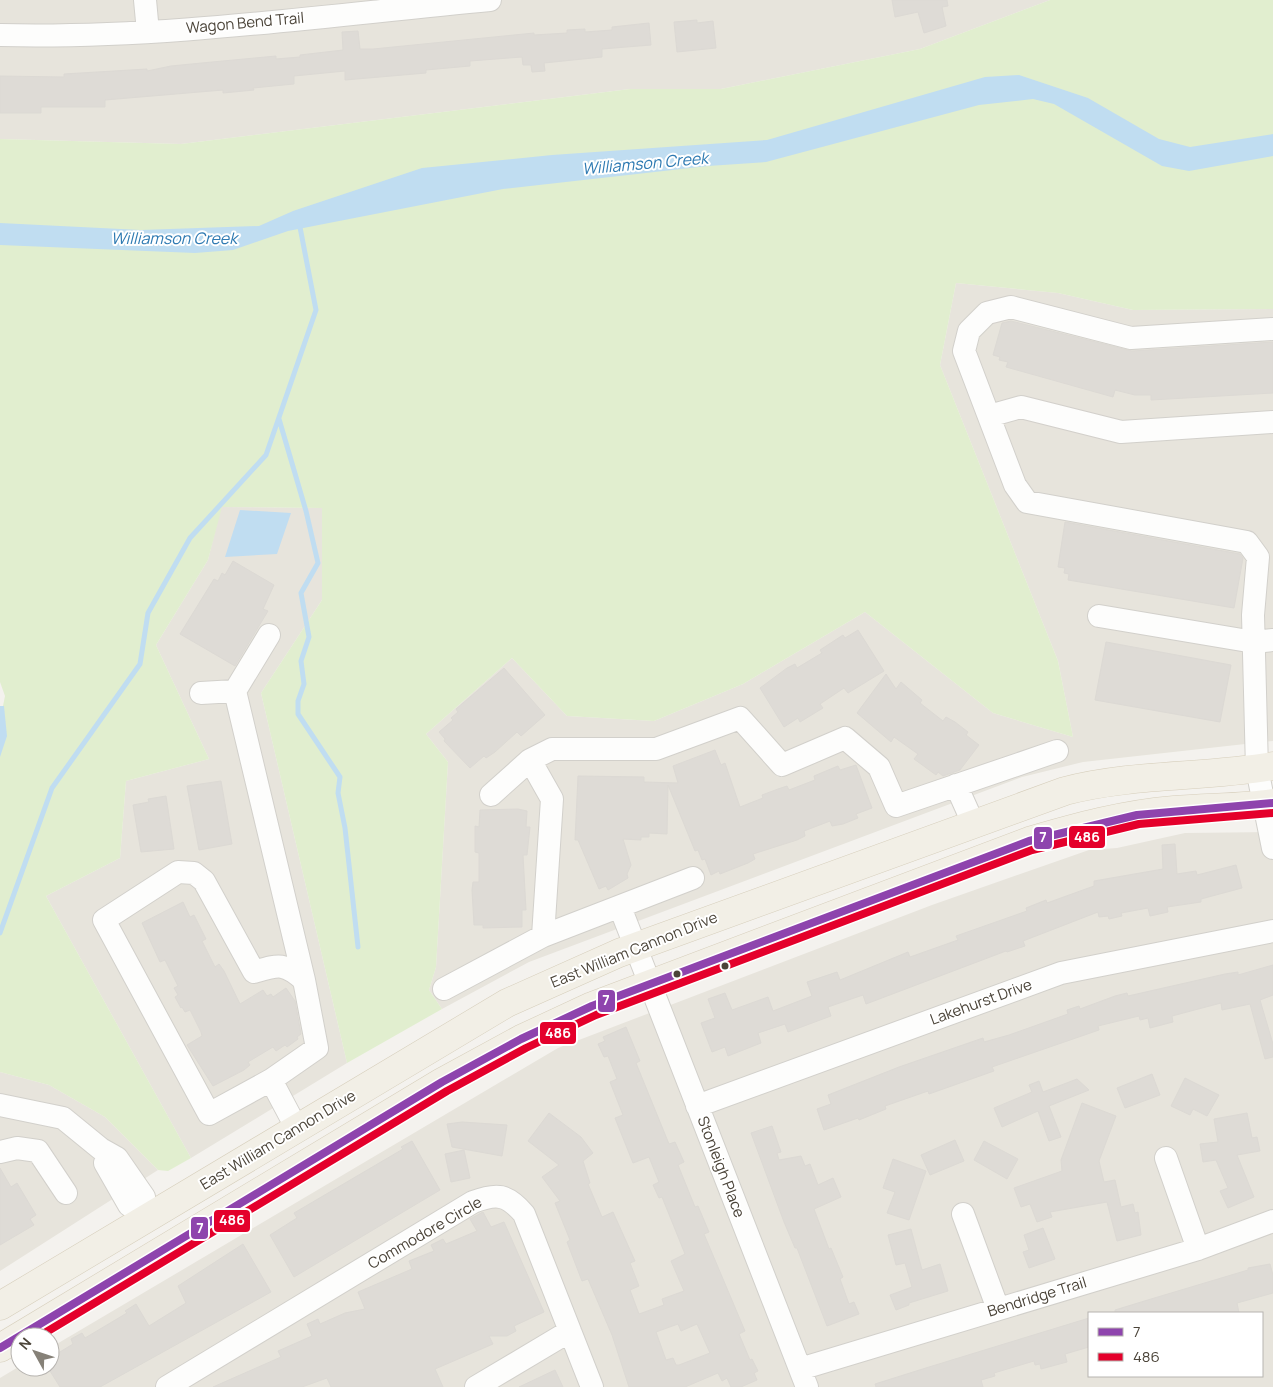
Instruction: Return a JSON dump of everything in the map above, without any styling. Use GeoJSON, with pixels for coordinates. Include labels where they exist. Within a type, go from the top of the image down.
{"type":"FeatureCollection","features":[{"type":"Feature","properties":{"kind":"main road","name":"East William Cannon Drive"},"geometry":{"type":"LineString","coordinates":[[0,1306],[506,1003],[576,970],[973,823],[1065,791],[1101,782],[1265,767]]}},
{"type":"Feature","properties":{"kind":"main road"},"geometry":{"type":"LineString","coordinates":[[0,1348],[442,1082],[539,1031],[592,1006],[1029,841],[1079,826],[1124,816],[1163,811],[1268,804]]}},
{"type":"Feature","properties":{"kind":"main road"},"geometry":{"type":"LineString","coordinates":[[147,1217],[168,1247]]}},
{"type":"Feature","properties":{"kind":"street"},"geometry":{"type":"LineString","coordinates":[[145,0],[148,32]]}},
{"type":"Feature","properties":{"kind":"street","name":"Wagon Bend Trail"},"geometry":{"type":"LineString","coordinates":[[0,35],[74,37],[148,32],[490,0]]}},
{"type":"Feature","properties":{"kind":"street"},"geometry":{"type":"LineString","coordinates":[[1273,329],[1131,338],[1011,307],[987,313],[969,331],[964,351],[1015,485],[1027,502],[1247,542],[1258,558],[1253,615],[1263,641],[1265,767],[1273,848]]}},
{"type":"Feature","properties":{"kind":"street"},"geometry":{"type":"LineString","coordinates":[[989,416],[1020,407],[1120,432],[1273,422]]}},
{"type":"Feature","properties":{"kind":"street"},"geometry":{"type":"LineString","coordinates":[[1099,616],[1263,641]]}},
{"type":"Feature","properties":{"kind":"street"},"geometry":{"type":"LineString","coordinates":[[269,635],[235,691],[304,980],[317,1048],[271,1080],[205,1106],[104,920],[178,872],[194,873],[204,881],[254,972],[280,965],[293,970],[304,980]]}},
{"type":"Feature","properties":{"kind":"street"},"geometry":{"type":"LineString","coordinates":[[201,693],[235,691]]}},
{"type":"Feature","properties":{"kind":"street"},"geometry":{"type":"LineString","coordinates":[[490,795],[530,760],[552,749],[656,749],[740,718],[782,766],[845,738],[879,767],[896,806],[1057,751]]}},
{"type":"Feature","properties":{"kind":"street"},"geometry":{"type":"LineString","coordinates":[[530,760],[552,799],[543,936]]}},
{"type":"Feature","properties":{"kind":"street"},"geometry":{"type":"LineString","coordinates":[[956,785],[973,823]]}},
{"type":"Feature","properties":{"kind":"street"},"geometry":{"type":"LineString","coordinates":[[444,989],[543,936],[693,878]]}},
{"type":"Feature","properties":{"kind":"street","name":"Stonleigh Place"},"geometry":{"type":"LineString","coordinates":[[620,907],[804,1378]]}},
{"type":"Feature","properties":{"kind":"street","name":"Lakehurst Drive"},"geometry":{"type":"LineString","coordinates":[[697,1106],[1061,973],[1273,931]]}},
{"type":"Feature","properties":{"kind":"street"},"geometry":{"type":"LineString","coordinates":[[271,1080],[297,1129]]}},
{"type":"Feature","properties":{"kind":"street"},"geometry":{"type":"LineString","coordinates":[[0,1105],[63,1118],[101,1149],[106,1167],[129,1205],[147,1217]]}},
{"type":"Feature","properties":{"kind":"street"},"geometry":{"type":"LineString","coordinates":[[0,1152],[5,1149],[17,1148],[38,1151],[66,1193]]}},
{"type":"Feature","properties":{"kind":"street"},"geometry":{"type":"LineString","coordinates":[[1166,1158],[1198,1248]]}},
{"type":"Feature","properties":{"kind":"street","name":"Commodore Circle"},"geometry":{"type":"LineString","coordinates":[[167,1387],[474,1202],[490,1196],[505,1197],[524,1214],[592,1387]]}},
{"type":"Feature","properties":{"kind":"street"},"geometry":{"type":"LineString","coordinates":[[963,1214],[998,1309]]}},
{"type":"Feature","properties":{"kind":"street","name":"Bendridge Trail"},"geometry":{"type":"LineString","coordinates":[[804,1378],[998,1309],[1198,1248],[1273,1221]]}},
{"type":"Feature","properties":{"kind":"street"},"geometry":{"type":"LineString","coordinates":[[476,1387],[570,1331]]}},
{"type":"Feature","properties":{"kind":"shaded area"},"geometry":{"type":"Polygon","coordinates":[[[0,0],[1050,0],[920,49],[721,89],[630,89],[181,144],[0,139],[0,0]]]}},
{"type":"Feature","properties":{"kind":"shaded area"},"geometry":{"type":"Polygon","coordinates":[[[956,283],[1058,293],[1133,310],[1273,309],[1273,741],[1083,762],[1022,777],[529,962],[442,1009],[429,990],[436,967],[448,762],[426,734],[512,658],[567,716],[654,721],[743,684],[865,612],[993,713],[1073,737],[1058,661],[940,365],[956,283]]]}},
{"type":"Feature","properties":{"kind":"shaded area"},"geometry":{"type":"Polygon","coordinates":[[[221,507],[322,508],[322,600],[261,693],[347,1063],[191,1158],[46,896],[120,858],[126,781],[209,759],[156,645],[208,560],[221,507]]]}},
{"type":"Feature","properties":{"kind":"shaded area"},"geometry":{"type":"Polygon","coordinates":[[[1273,832],[1273,1387],[0,1387],[0,1378],[10,1372],[10,1377],[60,1377],[60,1342],[558,1048],[932,905],[1089,850],[1117,848],[1185,833],[1273,832]]]}},
{"type":"Feature","properties":{"kind":"shaded area"},"geometry":{"type":"Polygon","coordinates":[[[0,1072],[49,1085],[105,1117],[158,1170],[0,1271],[0,1072]]]}},
{"type":"Feature","properties":{"kind":"green space"},"geometry":{"type":"Polygon","coordinates":[[[1050,0],[1273,0],[1273,309],[1133,310],[1058,293],[956,283],[940,365],[1058,661],[1073,737],[993,713],[865,612],[743,684],[654,721],[567,716],[512,658],[426,734],[448,762],[436,967],[429,990],[442,1009],[347,1063],[261,693],[322,600],[322,508],[222,507],[208,560],[156,645],[209,759],[126,781],[120,858],[46,896],[191,1158],[168,1171],[158,1170],[105,1117],[49,1085],[0,1072],[0,721],[5,696],[0,682],[0,139],[181,144],[630,89],[721,89],[920,49],[1050,0]]]}},
{"type":"Feature","properties":{"kind":"water","name":"Williamson Creek"},"geometry":{"type":"Polygon","coordinates":[[[1019,75],[1088,98],[1159,139],[1190,147],[1273,134],[1273,156],[1189,171],[1162,166],[1054,104],[1033,99],[979,105],[766,162],[708,166],[503,189],[288,231],[233,250],[195,253],[0,245],[0,223],[141,230],[259,226],[293,211],[422,168],[552,155],[767,140],[985,77],[1019,75]]]}},
{"type":"Feature","properties":{"kind":"water"},"geometry":{"type":"Polygon","coordinates":[[[240,510],[291,513],[277,554],[225,557],[240,510]]]}},
{"type":"Feature","properties":{"kind":"water"},"geometry":{"type":"Polygon","coordinates":[[[0,706],[4,706],[7,736],[0,757],[0,706]]]}},
{"type":"Feature","properties":{"kind":"building"},"geometry":{"type":"Polygon","coordinates":[[[892,0],[947,0],[948,6],[942,7],[946,26],[924,33],[918,12],[895,17],[892,0]]]}},
{"type":"Feature","properties":{"kind":"building"},"geometry":{"type":"Polygon","coordinates":[[[697,20],[697,23],[713,21],[716,48],[677,52],[674,22],[697,20]]]}},
{"type":"Feature","properties":{"kind":"building"},"geometry":{"type":"Polygon","coordinates":[[[649,23],[651,45],[602,49],[602,57],[544,63],[545,71],[532,72],[531,65],[523,65],[522,57],[470,61],[470,66],[426,70],[426,73],[345,80],[345,71],[294,76],[294,84],[253,88],[254,90],[223,93],[223,90],[105,100],[105,107],[41,107],[41,113],[0,113],[0,76],[64,77],[64,74],[147,69],[147,71],[171,66],[276,56],[276,59],[300,57],[300,55],[343,50],[342,32],[358,31],[360,49],[373,49],[534,33],[534,35],[567,33],[567,30],[585,29],[585,32],[612,30],[612,27],[649,23]]]}},
{"type":"Feature","properties":{"kind":"building"},"geometry":{"type":"Polygon","coordinates":[[[1011,321],[1132,351],[1273,342],[1273,393],[1151,400],[1151,395],[1135,395],[1115,390],[1113,397],[1006,367],[1008,362],[999,360],[1000,357],[993,355],[1002,323],[1011,321]]]}},
{"type":"Feature","properties":{"kind":"building"},"geometry":{"type":"Polygon","coordinates":[[[1065,522],[1240,554],[1243,558],[1234,608],[1068,580],[1069,574],[1064,573],[1065,568],[1058,567],[1065,522]]]}},
{"type":"Feature","properties":{"kind":"building"},"geometry":{"type":"Polygon","coordinates":[[[233,561],[274,585],[263,609],[268,611],[235,666],[180,634],[214,579],[218,581],[222,573],[225,575],[233,561]]]}},
{"type":"Feature","properties":{"kind":"building"},"geometry":{"type":"Polygon","coordinates":[[[858,630],[884,671],[848,693],[844,688],[820,704],[823,708],[800,722],[798,718],[784,727],[760,688],[787,668],[795,664],[797,668],[822,653],[820,650],[843,635],[845,638],[858,630]]]}},
{"type":"Feature","properties":{"kind":"building"},"geometry":{"type":"Polygon","coordinates":[[[1106,642],[1231,665],[1220,722],[1095,700],[1106,642]]]}},
{"type":"Feature","properties":{"kind":"building"},"geometry":{"type":"Polygon","coordinates":[[[504,668],[545,715],[521,736],[517,732],[495,752],[486,758],[484,756],[470,768],[444,741],[445,739],[439,732],[453,720],[451,718],[458,712],[456,709],[504,668]]]}},
{"type":"Feature","properties":{"kind":"building"},"geometry":{"type":"Polygon","coordinates":[[[886,674],[896,689],[901,682],[922,700],[920,703],[943,721],[946,717],[955,722],[968,732],[966,735],[979,745],[960,770],[943,776],[938,772],[936,775],[914,759],[918,754],[894,737],[891,742],[857,713],[886,674]]]}},
{"type":"Feature","properties":{"kind":"building"},"geometry":{"type":"Polygon","coordinates":[[[715,750],[721,765],[725,763],[740,807],[763,798],[762,795],[778,789],[787,786],[789,790],[815,780],[814,776],[838,766],[840,770],[856,765],[872,808],[856,814],[858,818],[843,824],[832,826],[830,821],[804,831],[805,836],[797,840],[753,854],[755,859],[748,863],[720,874],[719,871],[711,875],[705,859],[702,860],[698,850],[695,851],[668,785],[667,834],[649,833],[649,837],[641,837],[641,840],[623,839],[631,865],[627,874],[628,878],[608,890],[606,886],[599,889],[578,840],[575,840],[578,776],[644,777],[644,782],[678,783],[673,766],[715,750]]]}},
{"type":"Feature","properties":{"kind":"building"},"geometry":{"type":"Polygon","coordinates":[[[221,781],[232,844],[199,850],[187,786],[221,781]]]}},
{"type":"Feature","properties":{"kind":"building"},"geometry":{"type":"Polygon","coordinates":[[[166,796],[174,849],[141,852],[133,805],[149,802],[148,799],[166,796]]]}},
{"type":"Feature","properties":{"kind":"building"},"geometry":{"type":"Polygon","coordinates":[[[518,809],[527,811],[526,827],[530,827],[527,855],[523,855],[526,910],[522,910],[522,927],[483,928],[483,925],[474,925],[472,890],[473,882],[479,882],[479,853],[475,852],[475,826],[479,827],[480,810],[518,809]]]}},
{"type":"Feature","properties":{"kind":"building"},"geometry":{"type":"Polygon","coordinates":[[[1175,844],[1177,874],[1196,871],[1197,875],[1236,865],[1242,888],[1201,899],[1201,902],[1167,907],[1168,912],[1150,916],[1148,908],[1121,913],[1122,916],[1109,919],[1108,916],[1099,917],[1098,912],[1023,941],[1025,946],[1006,951],[866,1004],[863,995],[828,1007],[831,1016],[788,1032],[785,1024],[758,1033],[761,1043],[728,1056],[725,1047],[712,1052],[701,1023],[715,1018],[708,999],[725,993],[732,1010],[768,997],[773,1011],[812,996],[807,982],[837,972],[840,980],[908,952],[910,957],[958,940],[956,936],[1027,911],[1026,908],[1046,900],[1047,903],[1094,886],[1094,881],[1163,869],[1162,845],[1175,844]]]}},
{"type":"Feature","properties":{"kind":"building"},"geometry":{"type":"Polygon","coordinates":[[[183,902],[190,917],[194,915],[206,939],[202,941],[215,967],[219,964],[224,971],[240,1004],[263,990],[267,996],[271,994],[273,997],[286,988],[295,1001],[301,1034],[297,1037],[298,1039],[287,1047],[285,1045],[276,1051],[273,1047],[248,1062],[250,1065],[244,1070],[213,1086],[187,1045],[202,1036],[201,1032],[190,1010],[185,1012],[175,997],[178,995],[174,988],[178,986],[165,960],[160,962],[142,923],[183,902]]]}},
{"type":"Feature","properties":{"kind":"building"},"geometry":{"type":"Polygon","coordinates":[[[1273,965],[1273,995],[1260,1000],[1273,1044],[1273,1057],[1265,1059],[1250,1004],[1222,1010],[1221,1003],[1172,1016],[1173,1022],[1150,1028],[1148,1018],[1140,1020],[1139,1016],[1098,1026],[1099,1030],[992,1067],[994,1071],[929,1094],[928,1091],[885,1106],[886,1109],[859,1120],[858,1118],[824,1130],[817,1109],[831,1104],[828,1095],[899,1067],[983,1038],[984,1042],[1009,1035],[1068,1014],[1067,1010],[1079,1006],[1080,1009],[1115,996],[1127,993],[1128,996],[1225,974],[1238,972],[1238,975],[1273,965]]]}},
{"type":"Feature","properties":{"kind":"building"},"geometry":{"type":"Polygon","coordinates":[[[626,1027],[640,1061],[636,1063],[669,1144],[675,1142],[684,1162],[678,1165],[695,1207],[698,1206],[709,1232],[704,1234],[745,1331],[739,1334],[750,1360],[752,1359],[758,1371],[754,1373],[757,1380],[741,1387],[731,1387],[727,1378],[722,1381],[718,1373],[685,1387],[629,1387],[612,1335],[588,1279],[582,1281],[567,1242],[570,1240],[555,1203],[560,1201],[542,1177],[559,1165],[528,1141],[549,1113],[581,1137],[593,1153],[583,1161],[590,1183],[588,1184],[602,1217],[613,1212],[635,1261],[630,1263],[639,1286],[630,1290],[639,1314],[664,1305],[662,1299],[684,1291],[671,1261],[685,1254],[662,1197],[659,1198],[653,1185],[659,1182],[649,1157],[633,1163],[615,1118],[623,1115],[610,1082],[617,1079],[608,1056],[604,1057],[598,1044],[605,1041],[603,1037],[626,1027]],[[678,1324],[656,1332],[666,1360],[673,1358],[676,1365],[679,1365],[710,1353],[697,1324],[681,1331],[678,1324]]]}},
{"type":"Feature","properties":{"kind":"building"},"geometry":{"type":"Polygon","coordinates":[[[1152,1074],[1160,1095],[1125,1108],[1117,1088],[1152,1074]]]}},
{"type":"Feature","properties":{"kind":"building"},"geometry":{"type":"Polygon","coordinates":[[[1185,1078],[1219,1095],[1207,1116],[1193,1109],[1190,1115],[1171,1106],[1185,1078]]]}},
{"type":"Feature","properties":{"kind":"building"},"geometry":{"type":"Polygon","coordinates":[[[1077,1079],[1089,1090],[1049,1106],[1061,1137],[1049,1141],[1038,1111],[1002,1127],[994,1108],[1032,1092],[1029,1085],[1039,1081],[1043,1092],[1077,1079]]]}},
{"type":"Feature","properties":{"kind":"building"},"geometry":{"type":"Polygon","coordinates":[[[1082,1103],[1116,1116],[1099,1161],[1104,1182],[1115,1180],[1121,1207],[1133,1204],[1135,1213],[1138,1212],[1141,1235],[1117,1241],[1107,1202],[1050,1212],[1052,1217],[1037,1222],[1030,1204],[1021,1207],[1014,1188],[1062,1171],[1061,1160],[1082,1103]]]}},
{"type":"Feature","properties":{"kind":"building"},"geometry":{"type":"Polygon","coordinates":[[[1247,1113],[1252,1138],[1257,1137],[1260,1151],[1237,1155],[1254,1197],[1228,1208],[1220,1191],[1228,1188],[1216,1160],[1203,1162],[1200,1144],[1218,1142],[1214,1119],[1247,1113]]]}},
{"type":"Feature","properties":{"kind":"building"},"geometry":{"type":"Polygon","coordinates":[[[462,1122],[507,1125],[502,1156],[452,1147],[447,1124],[462,1122]]]}},
{"type":"Feature","properties":{"kind":"building"},"geometry":{"type":"Polygon","coordinates":[[[772,1126],[781,1152],[777,1153],[779,1160],[801,1156],[805,1166],[810,1164],[818,1185],[833,1178],[841,1197],[814,1209],[829,1249],[831,1248],[843,1277],[840,1279],[849,1304],[854,1302],[859,1314],[827,1326],[797,1248],[795,1248],[784,1222],[751,1133],[772,1126]]]}},
{"type":"Feature","properties":{"kind":"building"},"geometry":{"type":"Polygon","coordinates":[[[955,1140],[964,1161],[930,1175],[921,1155],[955,1140]]]}},
{"type":"Feature","properties":{"kind":"building"},"geometry":{"type":"Polygon","coordinates":[[[412,1141],[440,1190],[294,1277],[270,1235],[297,1218],[294,1213],[403,1149],[401,1147],[412,1141]]]}},
{"type":"Feature","properties":{"kind":"building"},"geometry":{"type":"Polygon","coordinates":[[[984,1141],[1018,1159],[1007,1179],[974,1160],[984,1141]]]}},
{"type":"Feature","properties":{"kind":"building"},"geometry":{"type":"Polygon","coordinates":[[[464,1150],[470,1178],[451,1182],[445,1154],[464,1150]]]}},
{"type":"Feature","properties":{"kind":"building"},"geometry":{"type":"Polygon","coordinates":[[[893,1159],[926,1171],[909,1220],[887,1213],[895,1192],[883,1188],[893,1159]]]}},
{"type":"Feature","properties":{"kind":"building"},"geometry":{"type":"Polygon","coordinates":[[[0,1168],[11,1187],[17,1183],[36,1215],[30,1219],[34,1225],[0,1245],[0,1168]]]}},
{"type":"Feature","properties":{"kind":"building"},"geometry":{"type":"Polygon","coordinates":[[[483,1212],[491,1227],[504,1222],[544,1312],[514,1326],[516,1331],[507,1336],[489,1336],[493,1344],[435,1369],[443,1387],[331,1387],[327,1378],[302,1387],[213,1387],[281,1357],[278,1351],[312,1336],[307,1324],[318,1319],[320,1324],[345,1313],[365,1309],[358,1292],[412,1269],[409,1261],[434,1251],[431,1245],[443,1239],[446,1244],[477,1231],[470,1219],[483,1212]]]}},
{"type":"Feature","properties":{"kind":"building"},"geometry":{"type":"Polygon","coordinates":[[[1043,1228],[1055,1259],[1029,1268],[1023,1252],[1029,1250],[1024,1235],[1043,1228]]]}},
{"type":"Feature","properties":{"kind":"building"},"geometry":{"type":"Polygon","coordinates":[[[911,1229],[922,1270],[940,1264],[948,1291],[909,1303],[909,1305],[896,1310],[890,1295],[912,1287],[905,1263],[896,1265],[888,1235],[911,1229]]]}},
{"type":"Feature","properties":{"kind":"building"},"geometry":{"type":"Polygon","coordinates":[[[243,1244],[271,1292],[100,1387],[60,1387],[54,1377],[60,1377],[60,1352],[73,1344],[71,1339],[82,1333],[85,1338],[127,1313],[125,1311],[136,1304],[149,1326],[186,1303],[178,1286],[243,1244]]]}},
{"type":"Feature","properties":{"kind":"building"},"geometry":{"type":"Polygon","coordinates":[[[1270,1264],[1273,1275],[1273,1293],[1237,1303],[1239,1312],[1115,1312],[1115,1310],[1248,1270],[1248,1268],[1270,1264]]]}},
{"type":"Feature","properties":{"kind":"building"},"geometry":{"type":"Polygon","coordinates":[[[1088,1318],[1088,1347],[1065,1354],[1067,1362],[1041,1369],[1040,1364],[1035,1365],[1034,1361],[994,1373],[995,1376],[981,1380],[983,1387],[876,1387],[875,1384],[1088,1318]]]}},
{"type":"Feature","properties":{"kind":"building"},"geometry":{"type":"Polygon","coordinates":[[[555,1370],[563,1387],[519,1387],[555,1370]]]}},
{"type":"Feature","properties":{"kind":"waterway"},"geometry":{"type":"LineString","coordinates":[[0,933],[52,788],[140,664],[148,613],[190,538],[266,455],[316,310],[299,222]]}},
{"type":"Feature","properties":{"kind":"waterway"},"geometry":{"type":"LineString","coordinates":[[279,419],[306,511],[318,563],[301,593],[309,637],[301,661],[304,684],[298,701],[298,714],[340,777],[338,793],[345,828],[358,947]]}},
{"type":"Feature","properties":{"kind":"transit line","name":"7"},"geometry":{"type":"LineString","coordinates":[[0,1348],[442,1082],[521,1039],[592,1006],[1029,841],[1137,815],[1273,803]]}},
{"type":"Feature","properties":{"kind":"transit line","name":"486"},"geometry":{"type":"LineString","coordinates":[[55,1327],[447,1091],[526,1048],[596,1015],[1032,850],[1139,824],[1273,813]]}}]}
